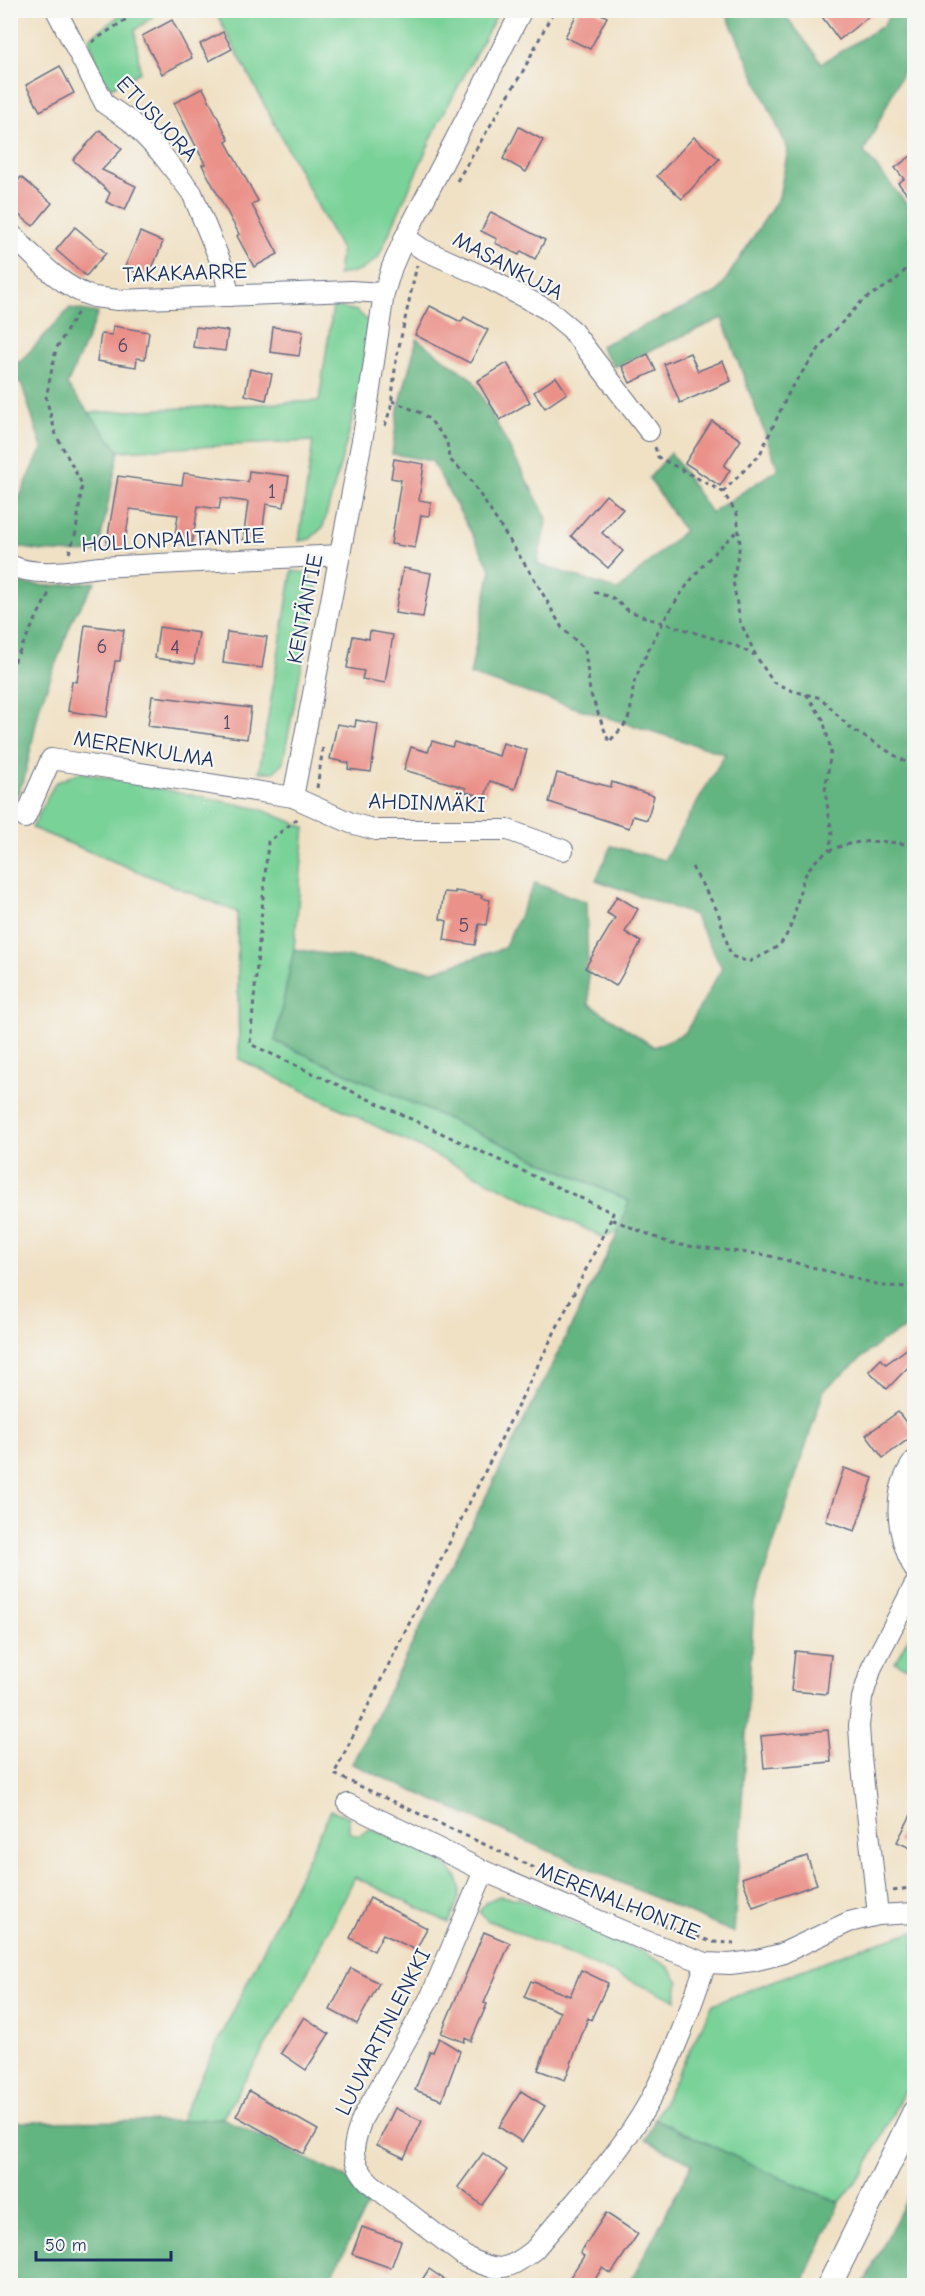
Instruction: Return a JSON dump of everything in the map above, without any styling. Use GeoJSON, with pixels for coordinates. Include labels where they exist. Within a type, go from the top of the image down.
{"type":"FeatureCollection","features":[{"type":"Feature","properties":{"kind":"street","name":"ETUSUORA"},"geometry":{"type":"LineString","coordinates":[[56,10],[105,104],[130,121],[160,152],[192,193],[224,270],[229,296]]}},
{"type":"Feature","properties":{"kind":"street"},"geometry":{"type":"LineString","coordinates":[[373,432],[384,293],[392,267],[405,237],[522,10]]}},
{"type":"Feature","properties":{"kind":"street","name":"TAKAKAARRE"},"geometry":{"type":"LineString","coordinates":[[10,233],[71,286],[88,294],[118,300],[350,291],[384,293]]}},
{"type":"Feature","properties":{"kind":"street","name":"MASANKUJA"},"geometry":{"type":"LineString","coordinates":[[405,237],[422,249],[489,279],[548,310],[571,329],[649,431]]}},
{"type":"Feature","properties":{"kind":"street","name":"KENTÄNTIE"},"geometry":{"type":"LineString","coordinates":[[293,797],[340,555],[373,432]]}},
{"type":"Feature","properties":{"kind":"street","name":"HOLLONPALTANTIE"},"geometry":{"type":"LineString","coordinates":[[10,565],[36,571],[62,572],[100,567],[340,555]]}},
{"type":"Feature","properties":{"kind":"street","name":"MERENKULMA"},"geometry":{"type":"LineString","coordinates":[[25,818],[51,759],[293,797]]}},
{"type":"Feature","properties":{"kind":"street","name":"AHDINMÄKI"},"geometry":{"type":"LineString","coordinates":[[293,797],[351,824],[376,830],[508,830],[563,850]]}},
{"type":"Feature","properties":{"kind":"street"},"geometry":{"type":"LineString","coordinates":[[915,1461],[908,1470],[901,1490],[898,1512],[904,1549],[915,1569]]}},
{"type":"Feature","properties":{"kind":"street"},"geometry":{"type":"LineString","coordinates":[[878,1915],[861,1757],[859,1726],[862,1698],[872,1667],[915,1586]]}},
{"type":"Feature","properties":{"kind":"street","name":"MERENALHONTIE"},"geometry":{"type":"LineString","coordinates":[[348,1804],[484,1871],[646,1941],[706,1963],[730,1964],[781,1954],[849,1922],[878,1915],[915,1913]]}},
{"type":"Feature","properties":{"kind":"street","name":"LUUVARTINLENKKI"},"geometry":{"type":"LineString","coordinates":[[484,1871],[431,1996],[362,2119],[354,2140],[353,2157],[359,2170],[370,2183],[464,2256],[482,2265],[500,2269],[518,2263],[534,2250],[632,2128],[649,2102],[671,2055],[706,1963]]}},
{"type":"Feature","properties":{"kind":"street"},"geometry":{"type":"LineString","coordinates":[[829,2286],[915,2113]]}},
{"type":"Feature","properties":{"kind":"path"},"geometry":{"type":"LineString","coordinates":[[77,52],[140,10]]}},
{"type":"Feature","properties":{"kind":"path"},"geometry":{"type":"LineString","coordinates":[[457,181],[523,72],[554,10]]}},
{"type":"Feature","properties":{"kind":"path"},"geometry":{"type":"LineString","coordinates":[[373,432],[392,401],[396,360],[422,249]]}},
{"type":"Feature","properties":{"kind":"path"},"geometry":{"type":"LineString","coordinates":[[723,492],[760,454],[791,388],[823,343],[862,300],[895,280],[915,261]]}},
{"type":"Feature","properties":{"kind":"path"},"geometry":{"type":"LineString","coordinates":[[10,670],[62,572],[76,532],[82,484],[56,435],[46,398],[56,349],[88,294]]}},
{"type":"Feature","properties":{"kind":"path"},"geometry":{"type":"LineString","coordinates":[[392,401],[421,413],[431,421],[447,441],[449,459],[468,476],[535,580],[562,628],[585,649],[590,692],[609,742],[628,720],[634,683],[661,623],[686,585],[722,544],[739,530]]}},
{"type":"Feature","properties":{"kind":"path"},"geometry":{"type":"LineString","coordinates":[[649,431],[658,457],[723,492],[737,514],[740,544],[733,581],[740,621],[756,656],[773,682],[821,698],[850,728],[909,764],[915,772]]}},
{"type":"Feature","properties":{"kind":"path"},"geometry":{"type":"LineString","coordinates":[[594,592],[613,598],[627,610],[661,623],[732,644],[756,656]]}},
{"type":"Feature","properties":{"kind":"path"},"geometry":{"type":"LineString","coordinates":[[806,694],[823,719],[831,751],[825,791],[832,834],[829,851]]}},
{"type":"Feature","properties":{"kind":"path"},"geometry":{"type":"LineString","coordinates":[[325,739],[315,806],[268,842],[250,1044],[613,1214],[334,1774],[537,1869],[664,1924],[712,1942],[739,1943]]}},
{"type":"Feature","properties":{"kind":"path"},"geometry":{"type":"LineString","coordinates":[[692,867],[718,912],[731,956],[749,962],[780,944],[795,915],[801,884],[818,857],[844,843],[894,841],[915,846]]}},
{"type":"Feature","properties":{"kind":"path"},"geometry":{"type":"LineString","coordinates":[[611,1219],[672,1244],[766,1255],[884,1286],[915,1287]]}},
{"type":"Feature","properties":{"kind":"path"},"geometry":{"type":"LineString","coordinates":[[877,1894],[915,1887]]}},
{"type":"Feature","properties":{"kind":"green space"},"geometry":{"type":"Polygon","coordinates":[[[126,11],[161,11],[135,30],[140,72],[111,88],[98,73],[89,38],[126,11]]]}},
{"type":"Feature","properties":{"kind":"green space"},"geometry":{"type":"Polygon","coordinates":[[[215,11],[499,11],[438,124],[378,258],[360,271],[338,275],[341,250],[215,11]]]}},
{"type":"Feature","properties":{"kind":"green space"},"geometry":{"type":"Polygon","coordinates":[[[725,11],[782,11],[822,63],[884,25],[891,11],[914,11],[914,49],[864,152],[914,213],[914,1324],[882,1341],[824,1390],[754,1604],[734,1933],[352,1764],[619,1231],[629,1201],[275,1041],[294,949],[434,971],[504,948],[535,883],[586,902],[589,1004],[654,1047],[685,1033],[722,968],[694,915],[596,880],[611,846],[664,860],[725,754],[470,675],[491,569],[432,461],[392,454],[398,410],[417,339],[473,380],[547,518],[537,564],[618,590],[684,531],[649,478],[671,453],[711,513],[778,469],[722,318],[614,367],[600,346],[718,292],[779,197],[788,150],[725,11]]]}},
{"type":"Feature","properties":{"kind":"green space"},"geometry":{"type":"Polygon","coordinates":[[[333,306],[357,311],[369,322],[357,400],[344,451],[323,527],[310,539],[299,541],[313,441],[119,451],[88,413],[319,401],[333,306]]]}},
{"type":"Feature","properties":{"kind":"green space"},"geometry":{"type":"Polygon","coordinates":[[[70,308],[98,313],[67,385],[119,451],[98,552],[43,551],[11,544],[11,516],[42,448],[22,385],[11,374],[11,356],[19,363],[70,308]]]}},
{"type":"Feature","properties":{"kind":"green space"},"geometry":{"type":"Polygon","coordinates":[[[292,571],[307,573],[317,587],[283,762],[274,772],[259,772],[292,571]]]}},
{"type":"Feature","properties":{"kind":"green space"},"geometry":{"type":"Polygon","coordinates":[[[95,582],[74,616],[40,705],[24,780],[11,807],[11,583],[50,586],[95,582]]]}},
{"type":"Feature","properties":{"kind":"green space"},"geometry":{"type":"Polygon","coordinates":[[[80,772],[260,809],[305,827],[294,949],[275,1041],[629,1201],[619,1231],[602,1237],[239,1059],[237,912],[32,828],[55,783],[80,772]]]}},
{"type":"Feature","properties":{"kind":"green space"},"geometry":{"type":"Polygon","coordinates":[[[914,1628],[914,1671],[895,1662],[914,1628]]]}},
{"type":"Feature","properties":{"kind":"green space"},"geometry":{"type":"Polygon","coordinates":[[[331,1810],[349,1817],[349,1832],[358,1836],[370,1829],[425,1852],[451,1870],[458,1880],[460,1892],[449,1923],[355,1877],[294,1999],[222,2118],[180,2121],[331,1810]]]}},
{"type":"Feature","properties":{"kind":"green space"},"geometry":{"type":"Polygon","coordinates":[[[499,1896],[520,1899],[643,1952],[669,1967],[679,1982],[676,2000],[487,1920],[479,1912],[486,1902],[499,1896]]]}},
{"type":"Feature","properties":{"kind":"green space"},"geometry":{"type":"Polygon","coordinates":[[[914,1931],[914,2071],[863,2173],[840,2202],[791,2183],[655,2119],[713,2004],[851,1951],[914,1931]]]}},
{"type":"Feature","properties":{"kind":"green space"},"geometry":{"type":"Polygon","coordinates":[[[222,2118],[347,2178],[370,2201],[327,2285],[11,2285],[11,2122],[180,2121],[222,2118]]]}},
{"type":"Feature","properties":{"kind":"green space"},"geometry":{"type":"Polygon","coordinates":[[[655,2119],[791,2183],[840,2202],[802,2285],[629,2285],[692,2163],[645,2140],[655,2119]]]}},
{"type":"Feature","properties":{"kind":"green space"},"geometry":{"type":"Polygon","coordinates":[[[914,2185],[914,2285],[863,2285],[914,2185]]]}},
{"type":"Feature","properties":{"kind":"building"},"geometry":{"type":"Polygon","coordinates":[[[579,10],[594,10],[607,17],[590,49],[565,37],[579,10]]]}},
{"type":"Feature","properties":{"kind":"building"},"geometry":{"type":"Polygon","coordinates":[[[817,10],[877,10],[839,40],[817,10]]]}},
{"type":"Feature","properties":{"kind":"building"},"geometry":{"type":"Polygon","coordinates":[[[172,20],[192,58],[162,74],[142,36],[172,20]]]}},
{"type":"Feature","properties":{"kind":"building"},"geometry":{"type":"Polygon","coordinates":[[[223,32],[232,49],[209,61],[200,44],[223,32]]]}},
{"type":"Feature","properties":{"kind":"building"},"geometry":{"type":"Polygon","coordinates":[[[60,66],[74,93],[40,111],[26,85],[60,66]]]}},
{"type":"Feature","properties":{"kind":"building"},"geometry":{"type":"Polygon","coordinates":[[[203,88],[229,140],[226,142],[258,201],[252,205],[278,254],[254,267],[202,165],[205,164],[174,103],[203,88]]]}},
{"type":"Feature","properties":{"kind":"building"},"geometry":{"type":"Polygon","coordinates":[[[519,127],[543,140],[526,172],[503,159],[519,127]]]}},
{"type":"Feature","properties":{"kind":"building"},"geometry":{"type":"Polygon","coordinates":[[[100,130],[122,149],[102,170],[136,186],[125,210],[106,202],[110,193],[73,160],[100,130]]]}},
{"type":"Feature","properties":{"kind":"building"},"geometry":{"type":"Polygon","coordinates":[[[694,137],[719,159],[682,199],[657,176],[694,137]]]}},
{"type":"Feature","properties":{"kind":"building"},"geometry":{"type":"Polygon","coordinates":[[[915,153],[915,204],[898,183],[904,179],[895,168],[915,153]]]}},
{"type":"Feature","properties":{"kind":"building"},"geometry":{"type":"Polygon","coordinates":[[[21,177],[52,203],[33,226],[10,208],[10,190],[21,177]]]}},
{"type":"Feature","properties":{"kind":"building"},"geometry":{"type":"Polygon","coordinates":[[[491,212],[545,240],[535,259],[521,251],[519,255],[495,243],[497,239],[481,231],[491,212]]]}},
{"type":"Feature","properties":{"kind":"building"},"geometry":{"type":"Polygon","coordinates":[[[75,227],[106,253],[86,276],[56,250],[75,227]]]}},
{"type":"Feature","properties":{"kind":"building"},"geometry":{"type":"Polygon","coordinates":[[[140,232],[163,242],[148,278],[125,267],[140,232]]]}},
{"type":"Feature","properties":{"kind":"building"},"geometry":{"type":"Polygon","coordinates":[[[430,306],[461,322],[464,317],[488,330],[470,363],[415,335],[430,306]]]}},
{"type":"Feature","properties":{"kind":"building"},"geometry":{"type":"Polygon","coordinates":[[[113,326],[149,332],[145,359],[137,358],[136,367],[97,361],[101,334],[112,335],[113,326]]]}},
{"type":"Feature","properties":{"kind":"building"},"geometry":{"type":"Polygon","coordinates":[[[196,327],[228,331],[225,351],[193,347],[196,327]]]}},
{"type":"Feature","properties":{"kind":"building"},"geometry":{"type":"Polygon","coordinates":[[[273,327],[303,331],[299,356],[270,352],[273,327]]]}},
{"type":"Feature","properties":{"kind":"building"},"geometry":{"type":"Polygon","coordinates":[[[690,353],[698,371],[723,361],[731,381],[680,403],[664,364],[690,353]]]}},
{"type":"Feature","properties":{"kind":"building"},"geometry":{"type":"Polygon","coordinates":[[[648,354],[656,371],[630,383],[622,366],[648,354]]]}},
{"type":"Feature","properties":{"kind":"building"},"geometry":{"type":"Polygon","coordinates":[[[507,363],[530,402],[500,420],[477,381],[507,363]]]}},
{"type":"Feature","properties":{"kind":"building"},"geometry":{"type":"Polygon","coordinates":[[[250,369],[272,374],[266,400],[245,395],[250,369]]]}},
{"type":"Feature","properties":{"kind":"building"},"geometry":{"type":"Polygon","coordinates":[[[556,377],[567,393],[545,408],[534,392],[556,377]]]}},
{"type":"Feature","properties":{"kind":"building"},"geometry":{"type":"Polygon","coordinates":[[[712,421],[741,440],[724,466],[730,470],[720,486],[685,463],[712,421]]]}},
{"type":"Feature","properties":{"kind":"building"},"geometry":{"type":"Polygon","coordinates":[[[394,459],[424,464],[419,500],[431,502],[429,516],[421,515],[415,548],[391,544],[401,480],[391,478],[394,459]]]}},
{"type":"Feature","properties":{"kind":"building"},"geometry":{"type":"Polygon","coordinates":[[[249,471],[289,476],[284,507],[266,504],[261,543],[243,540],[248,502],[221,498],[219,509],[198,506],[192,545],[174,542],[178,515],[130,509],[124,549],[106,547],[118,476],[182,485],[184,473],[248,482],[249,471]]]}},
{"type":"Feature","properties":{"kind":"building"},"geometry":{"type":"Polygon","coordinates":[[[606,495],[623,509],[602,533],[623,551],[608,568],[571,536],[606,495]]]}},
{"type":"Feature","properties":{"kind":"building"},"geometry":{"type":"Polygon","coordinates":[[[403,568],[431,573],[423,617],[395,613],[403,568]]]}},
{"type":"Feature","properties":{"kind":"building"},"geometry":{"type":"Polygon","coordinates":[[[85,625],[124,630],[120,661],[115,661],[107,717],[68,711],[72,681],[77,682],[85,625]]]}},
{"type":"Feature","properties":{"kind":"building"},"geometry":{"type":"Polygon","coordinates":[[[159,627],[199,633],[194,664],[155,658],[159,627]]]}},
{"type":"Feature","properties":{"kind":"building"},"geometry":{"type":"Polygon","coordinates":[[[370,631],[393,635],[385,683],[362,679],[364,671],[347,668],[353,636],[369,639],[370,631]]]}},
{"type":"Feature","properties":{"kind":"building"},"geometry":{"type":"Polygon","coordinates":[[[227,632],[267,637],[262,668],[223,663],[227,632]]]}},
{"type":"Feature","properties":{"kind":"building"},"geometry":{"type":"Polygon","coordinates":[[[152,696],[251,708],[247,739],[148,726],[152,696]]]}},
{"type":"Feature","properties":{"kind":"building"},"geometry":{"type":"Polygon","coordinates":[[[356,720],[378,724],[371,772],[348,769],[349,763],[330,759],[337,724],[355,727],[356,720]]]}},
{"type":"Feature","properties":{"kind":"building"},"geometry":{"type":"Polygon","coordinates":[[[432,741],[452,747],[454,742],[499,756],[503,743],[527,750],[515,789],[490,781],[485,797],[465,792],[466,788],[404,770],[411,747],[428,752],[432,741]]]}},
{"type":"Feature","properties":{"kind":"building"},"geometry":{"type":"Polygon","coordinates":[[[557,773],[611,787],[612,782],[654,796],[647,820],[633,816],[629,828],[549,802],[557,773]]]}},
{"type":"Feature","properties":{"kind":"building"},"geometry":{"type":"Polygon","coordinates":[[[455,891],[482,895],[481,898],[490,900],[486,925],[479,924],[475,945],[444,940],[447,921],[440,919],[444,892],[455,893],[455,891]]]}},
{"type":"Feature","properties":{"kind":"building"},"geometry":{"type":"Polygon","coordinates":[[[617,896],[638,909],[625,932],[641,942],[616,986],[585,968],[615,918],[607,913],[617,896]]]}},
{"type":"Feature","properties":{"kind":"building"},"geometry":{"type":"Polygon","coordinates":[[[915,1343],[915,1360],[887,1389],[869,1371],[881,1359],[886,1364],[915,1343]]]}},
{"type":"Feature","properties":{"kind":"building"},"geometry":{"type":"Polygon","coordinates":[[[898,1412],[915,1434],[883,1458],[866,1435],[898,1412]]]}},
{"type":"Feature","properties":{"kind":"building"},"geometry":{"type":"Polygon","coordinates":[[[844,1468],[873,1478],[855,1531],[826,1521],[844,1468]]]}},
{"type":"Feature","properties":{"kind":"building"},"geometry":{"type":"Polygon","coordinates":[[[795,1651],[831,1655],[827,1694],[791,1691],[795,1651]]]}},
{"type":"Feature","properties":{"kind":"building"},"geometry":{"type":"Polygon","coordinates":[[[828,1730],[831,1762],[764,1768],[761,1736],[828,1730]]]}},
{"type":"Feature","properties":{"kind":"building"},"geometry":{"type":"Polygon","coordinates":[[[915,1807],[915,1850],[897,1842],[915,1807]]]}},
{"type":"Feature","properties":{"kind":"building"},"geometry":{"type":"Polygon","coordinates":[[[807,1856],[817,1884],[753,1907],[742,1878],[807,1856]]]}},
{"type":"Feature","properties":{"kind":"building"},"geometry":{"type":"Polygon","coordinates":[[[370,1898],[427,1928],[416,1950],[383,1934],[374,1951],[350,1938],[370,1898]]]}},
{"type":"Feature","properties":{"kind":"building"},"geometry":{"type":"Polygon","coordinates":[[[484,1932],[510,1943],[484,2003],[487,2004],[471,2041],[465,2038],[464,2042],[441,2033],[484,1932]]]}},
{"type":"Feature","properties":{"kind":"building"},"geometry":{"type":"Polygon","coordinates":[[[351,1968],[379,1983],[357,2024],[330,2010],[351,1968]]]}},
{"type":"Feature","properties":{"kind":"building"},"geometry":{"type":"Polygon","coordinates":[[[581,1970],[608,1983],[591,2020],[588,2018],[565,2080],[538,2070],[560,2012],[524,1997],[531,1981],[570,1996],[581,1970]]]}},
{"type":"Feature","properties":{"kind":"building"},"geometry":{"type":"Polygon","coordinates":[[[304,2017],[329,2034],[306,2070],[281,2053],[304,2017]]]}},
{"type":"Feature","properties":{"kind":"building"},"geometry":{"type":"Polygon","coordinates":[[[439,2038],[460,2051],[442,2100],[415,2090],[430,2051],[433,2052],[439,2038]]]}},
{"type":"Feature","properties":{"kind":"building"},"geometry":{"type":"Polygon","coordinates":[[[249,2091],[318,2130],[304,2154],[236,2116],[249,2091]]]}},
{"type":"Feature","properties":{"kind":"building"},"geometry":{"type":"Polygon","coordinates":[[[521,2091],[545,2106],[522,2142],[499,2127],[521,2091]]]}},
{"type":"Feature","properties":{"kind":"building"},"geometry":{"type":"Polygon","coordinates":[[[395,2108],[422,2121],[404,2158],[377,2145],[395,2108]]]}},
{"type":"Feature","properties":{"kind":"building"},"geometry":{"type":"Polygon","coordinates":[[[483,2153],[507,2170],[482,2205],[458,2187],[483,2153]]]}},
{"type":"Feature","properties":{"kind":"building"},"geometry":{"type":"Polygon","coordinates":[[[606,2213],[638,2234],[611,2274],[602,2268],[591,2286],[564,2286],[584,2256],[580,2253],[606,2213]]]}},
{"type":"Feature","properties":{"kind":"building"},"geometry":{"type":"Polygon","coordinates":[[[362,2227],[401,2241],[391,2268],[352,2254],[362,2227]]]}},
{"type":"Feature","properties":{"kind":"building"},"geometry":{"type":"Polygon","coordinates":[[[429,2269],[454,2286],[418,2286],[429,2269]]]}}]}
